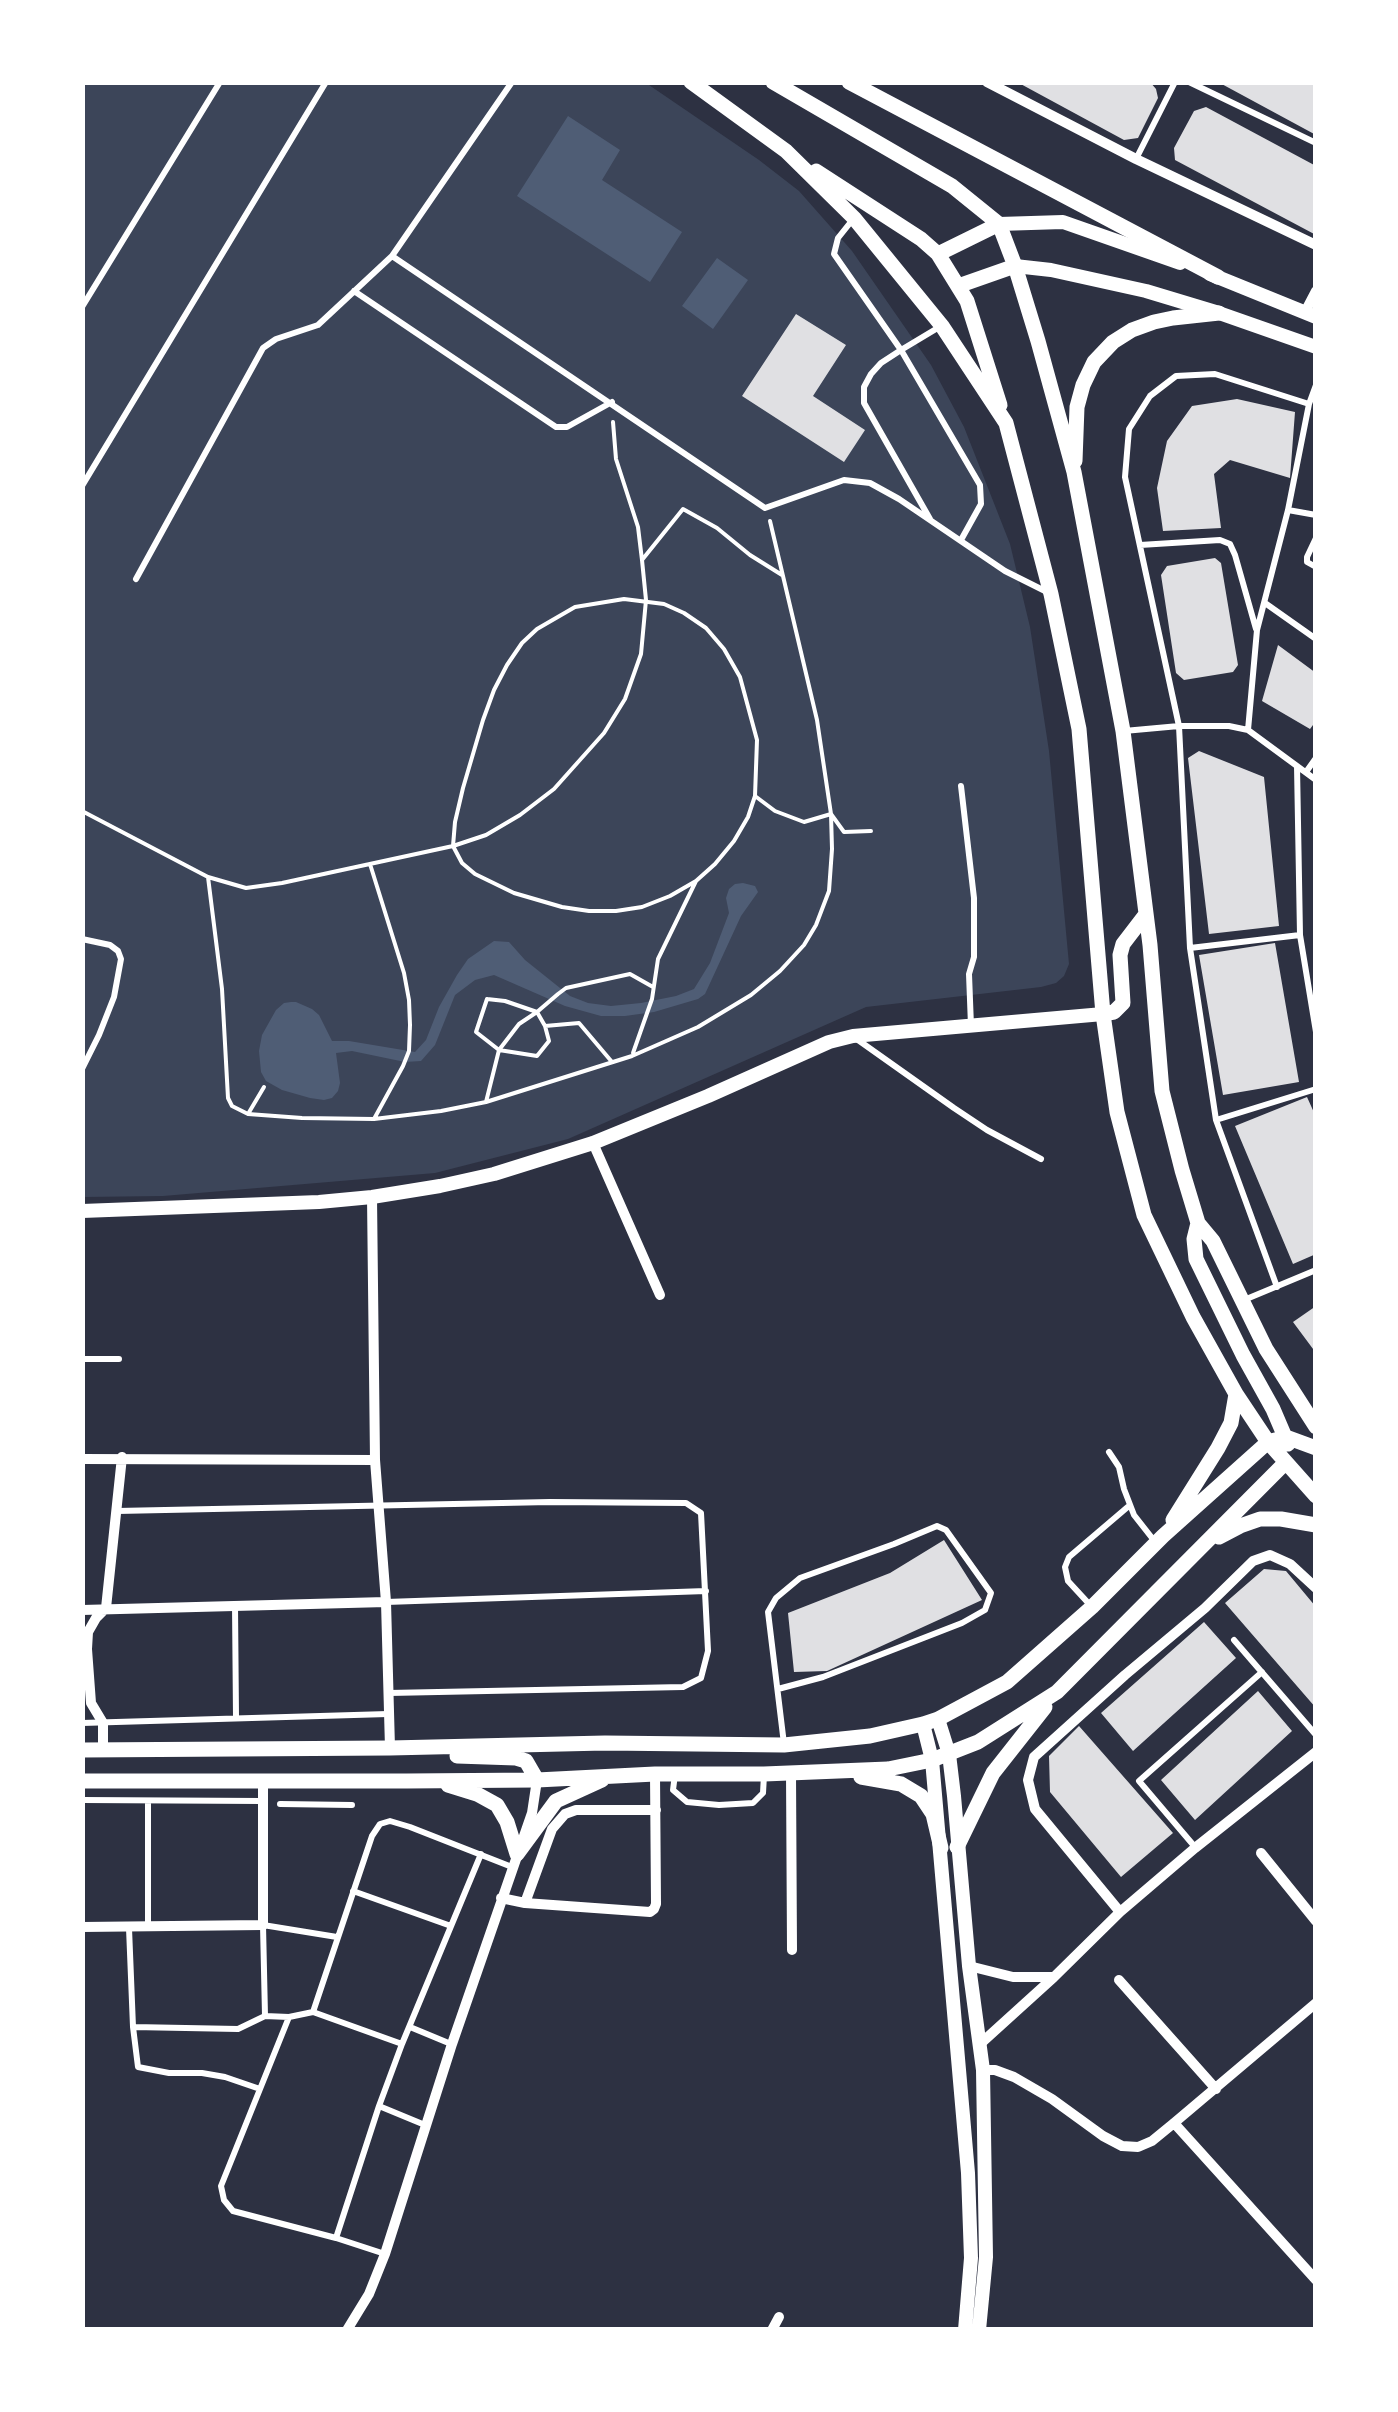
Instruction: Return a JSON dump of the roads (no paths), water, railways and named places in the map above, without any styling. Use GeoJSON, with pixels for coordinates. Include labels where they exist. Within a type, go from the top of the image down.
{"type":"FeatureCollection","features":[{"type":"Feature","properties":{"kind":"main road"},"geometry":{"type":"LineString","coordinates":[[690,82],[921,239],[938,254],[968,301],[1006,422],[1052,594],[1079,728],[1103,1014],[1117,1112],[1144,1216],[1236,1394],[1268,1442],[1316,1496]]}},
{"type":"Feature","properties":{"kind":"main road"},"geometry":{"type":"LineString","coordinates":[[773,82],[952,186],[999,224],[1015,266],[1074,472],[1122,731],[1146,914],[1162,1091],[1182,1170],[1198,1223],[1214,1241],[1266,1348],[1316,1427]]}},
{"type":"Feature","properties":{"kind":"main road"},"geometry":{"type":"LineString","coordinates":[[849,82],[1218,277]]}},
{"type":"Feature","properties":{"kind":"main road"},"geometry":{"type":"LineString","coordinates":[[786,150],[854,218],[942,326],[1006,422]]}},
{"type":"Feature","properties":{"kind":"main road"},"geometry":{"type":"LineString","coordinates":[[938,254],[999,224]]}},
{"type":"Feature","properties":{"kind":"main road"},"geometry":{"type":"LineString","coordinates":[[958,286],[1015,266]]}},
{"type":"Feature","properties":{"kind":"main road"},"geometry":{"type":"LineString","coordinates":[[1074,472],[1078,407],[1094,362],[1113,342],[1132,330],[1173,318],[1218,312]]}},
{"type":"Feature","properties":{"kind":"main road"},"geometry":{"type":"LineString","coordinates":[[1103,1014],[1114,1012],[1123,1003],[1120,955],[1123,944],[1146,914]]}},
{"type":"Feature","properties":{"kind":"main road"},"geometry":{"type":"LineString","coordinates":[[949,1848],[992,1772],[1057,1692],[1285,1463],[1286,1437],[1196,1259],[1194,1239],[1198,1223]]}},
{"type":"Feature","properties":{"kind":"main road"},"geometry":{"type":"LineString","coordinates":[[1160,1540],[1218,1448],[1231,1422],[1236,1394]]}},
{"type":"Feature","properties":{"kind":"main road"},"geometry":{"type":"LineString","coordinates":[[82,1750],[784,1745],[870,1736],[930,1721],[1008,1682],[1268,1442],[1286,1437],[1316,1448]]}},
{"type":"Feature","properties":{"kind":"main road"},"geometry":{"type":"LineString","coordinates":[[1202,1546],[1260,1519],[1316,1525]]}},
{"type":"Feature","properties":{"kind":"main road"},"geometry":{"type":"LineString","coordinates":[[82,1782],[537,1780],[888,1769],[940,1757],[998,1731],[1057,1692]]}},
{"type":"Feature","properties":{"kind":"main road"},"geometry":{"type":"LineString","coordinates":[[429,1747],[460,1757],[526,1761],[537,1780]]}},
{"type":"Feature","properties":{"kind":"main road"},"geometry":{"type":"LineString","coordinates":[[834,1772],[902,1784],[921,1796],[949,1848]]}},
{"type":"Feature","properties":{"kind":"main road"},"geometry":{"type":"LineString","coordinates":[[514,1860],[556,1802],[611,1776]]}},
{"type":"Feature","properties":{"kind":"main road"},"geometry":{"type":"LineString","coordinates":[[408,1781],[449,1786],[476,1794],[496,1806],[508,1822],[514,1860]]}},
{"type":"Feature","properties":{"kind":"street"},"geometry":{"type":"LineString","coordinates":[[987,82],[1136,160],[1316,245]]}},
{"type":"Feature","properties":{"kind":"street"},"geometry":{"type":"LineString","coordinates":[[999,224],[1062,222],[1310,314],[1316,291]]}},
{"type":"Feature","properties":{"kind":"street"},"geometry":{"type":"LineString","coordinates":[[1015,266],[1146,291],[1316,348]]}},
{"type":"Feature","properties":{"kind":"street"},"geometry":{"type":"LineString","coordinates":[[82,1211],[299,1203],[440,1186],[494,1174],[593,1143],[800,1054],[853,1036],[1103,1014]]}},
{"type":"Feature","properties":{"kind":"street"},"geometry":{"type":"LineString","coordinates":[[593,1143],[660,1295]]}},
{"type":"Feature","properties":{"kind":"street"},"geometry":{"type":"LineString","coordinates":[[372,1197],[375,1460],[386,1602],[390,1748]]}},
{"type":"Feature","properties":{"kind":"street"},"geometry":{"type":"LineString","coordinates":[[104,1750],[103,1723],[92,1703],[86,1649],[88,1632],[106,1608],[122,1458]]}},
{"type":"Feature","properties":{"kind":"street"},"geometry":{"type":"LineString","coordinates":[[82,1459],[375,1460]]}},
{"type":"Feature","properties":{"kind":"street"},"geometry":{"type":"LineString","coordinates":[[1120,1912],[1035,1809],[1028,1780],[1034,1757],[1205,1608],[1253,1561],[1270,1554],[1290,1564],[1316,1588]]}},
{"type":"Feature","properties":{"kind":"street"},"geometry":{"type":"LineString","coordinates":[[82,1610],[386,1602]]}},
{"type":"Feature","properties":{"kind":"street"},"geometry":{"type":"LineString","coordinates":[[930,1721],[954,1796],[949,1848],[970,2258],[965,2330]]}},
{"type":"Feature","properties":{"kind":"street"},"geometry":{"type":"LineString","coordinates":[[979,2044],[1120,1912],[1316,1752]]}},
{"type":"Feature","properties":{"kind":"street"},"geometry":{"type":"LineString","coordinates":[[791,1773],[792,1950]]}},
{"type":"Feature","properties":{"kind":"street"},"geometry":{"type":"LineString","coordinates":[[501,1898],[650,1912],[656,1904],[655,1774]]}},
{"type":"Feature","properties":{"kind":"street"},"geometry":{"type":"LineString","coordinates":[[347,2330],[385,2254],[532,1813],[537,1780]]}},
{"type":"Feature","properties":{"kind":"street"},"geometry":{"type":"LineString","coordinates":[[82,1927],[262,1925],[263,1782]]}},
{"type":"Feature","properties":{"kind":"street"},"geometry":{"type":"LineString","coordinates":[[525,1903],[552,1828],[564,1814],[576,1810],[656,1810]]}},
{"type":"Feature","properties":{"kind":"street"},"geometry":{"type":"LineString","coordinates":[[949,1848],[983,2070],[986,2257],[980,2330]]}},
{"type":"Feature","properties":{"kind":"street"},"geometry":{"type":"LineString","coordinates":[[1261,1853],[1316,1921]]}},
{"type":"Feature","properties":{"kind":"street"},"geometry":{"type":"LineString","coordinates":[[969,1966],[1013,1978],[1054,1977]]}},
{"type":"Feature","properties":{"kind":"street"},"geometry":{"type":"LineString","coordinates":[[1118,1980],[1216,2089]]}},
{"type":"Feature","properties":{"kind":"street"},"geometry":{"type":"LineString","coordinates":[[983,2070],[995,2070],[1023,2082],[1103,2136],[1122,2146],[1138,2147],[1174,2124],[1316,2003]]}},
{"type":"Feature","properties":{"kind":"street"},"geometry":{"type":"LineString","coordinates":[[1174,2124],[1316,2280]]}},
{"type":"Feature","properties":{"kind":"street"},"geometry":{"type":"LineString","coordinates":[[772,2330],[779,2318]]}},
{"type":"Feature","properties":{"kind":"lane"},"geometry":{"type":"LineString","coordinates":[[82,308],[220,82]]}},
{"type":"Feature","properties":{"kind":"lane"},"geometry":{"type":"LineString","coordinates":[[82,486],[326,82]]}},
{"type":"Feature","properties":{"kind":"lane"},"geometry":{"type":"LineString","coordinates":[[136,579],[263,348],[276,339],[318,324],[392,256],[512,82]]}},
{"type":"Feature","properties":{"kind":"lane"},"geometry":{"type":"LineString","coordinates":[[1136,160],[1175,82]]}},
{"type":"Feature","properties":{"kind":"lane"},"geometry":{"type":"LineString","coordinates":[[1189,82],[1316,143]]}},
{"type":"Feature","properties":{"kind":"lane"},"geometry":{"type":"LineString","coordinates":[[854,218],[838,238],[834,254],[900,350],[980,485],[980,504],[961,540]]}},
{"type":"Feature","properties":{"kind":"lane"},"geometry":{"type":"LineString","coordinates":[[392,256],[765,508],[844,480],[870,483],[1006,571],[1052,594]]}},
{"type":"Feature","properties":{"kind":"lane"},"geometry":{"type":"LineString","coordinates":[[354,291],[556,427],[567,427],[612,402]]}},
{"type":"Feature","properties":{"kind":"lane"},"geometry":{"type":"LineString","coordinates":[[931,520],[864,404],[864,386],[881,363],[942,326]]}},
{"type":"Feature","properties":{"kind":"lane"},"geometry":{"type":"LineString","coordinates":[[1278,1287],[1216,1120],[1190,948],[1179,726],[1125,477],[1129,429],[1150,396],[1176,376],[1215,374],[1309,404]]}},
{"type":"Feature","properties":{"kind":"lane"},"geometry":{"type":"LineString","coordinates":[[1248,730],[1256,630],[1316,385]]}},
{"type":"Feature","properties":{"kind":"lane"},"geometry":{"type":"LineString","coordinates":[[1288,510],[1316,515]]}},
{"type":"Feature","properties":{"kind":"lane"},"geometry":{"type":"LineString","coordinates":[[1316,538],[1307,557],[1316,567]]}},
{"type":"Feature","properties":{"kind":"lane"},"geometry":{"type":"LineString","coordinates":[[1140,545],[1220,540],[1230,544],[1256,630]]}},
{"type":"Feature","properties":{"kind":"lane"},"geometry":{"type":"LineString","coordinates":[[1265,603],[1316,639]]}},
{"type":"Feature","properties":{"kind":"lane"},"geometry":{"type":"LineString","coordinates":[[1122,731],[1179,726],[1248,730],[1316,780]]}},
{"type":"Feature","properties":{"kind":"lane"},"geometry":{"type":"LineString","coordinates":[[1306,772],[1316,758]]}},
{"type":"Feature","properties":{"kind":"lane"},"geometry":{"type":"LineString","coordinates":[[1297,766],[1300,934],[1316,1032]]}},
{"type":"Feature","properties":{"kind":"lane"},"geometry":{"type":"LineString","coordinates":[[961,786],[974,898],[974,957],[969,974],[971,1027]]}},
{"type":"Feature","properties":{"kind":"lane"},"geometry":{"type":"LineString","coordinates":[[1190,948],[1300,934]]}},
{"type":"Feature","properties":{"kind":"lane"},"geometry":{"type":"LineString","coordinates":[[82,938],[110,945],[121,959],[114,997],[82,1069]]}},
{"type":"Feature","properties":{"kind":"lane"},"geometry":{"type":"LineString","coordinates":[[853,1036],[954,1108],[1041,1159]]}},
{"type":"Feature","properties":{"kind":"lane"},"geometry":{"type":"LineString","coordinates":[[1216,1120],[1316,1090]]}},
{"type":"Feature","properties":{"kind":"lane"},"geometry":{"type":"LineString","coordinates":[[1243,1301],[1316,1270]]}},
{"type":"Feature","properties":{"kind":"lane"},"geometry":{"type":"LineString","coordinates":[[82,1360],[119,1359]]}},
{"type":"Feature","properties":{"kind":"lane"},"geometry":{"type":"LineString","coordinates":[[1109,1452],[1120,1467],[1134,1515],[1160,1540]]}},
{"type":"Feature","properties":{"kind":"lane"},"geometry":{"type":"LineString","coordinates":[[116,1511],[686,1502],[702,1512],[708,1651],[700,1678],[684,1686],[388,1693]]}},
{"type":"Feature","properties":{"kind":"lane"},"geometry":{"type":"LineString","coordinates":[[1092,1607],[1068,1581],[1068,1557],[1130,1505]]}},
{"type":"Feature","properties":{"kind":"lane"},"geometry":{"type":"LineString","coordinates":[[778,1689],[822,1677],[962,1623],[985,1610],[990,1593],[946,1530],[937,1526],[800,1578],[776,1598],[768,1612],[784,1745]]}},
{"type":"Feature","properties":{"kind":"lane"},"geometry":{"type":"LineString","coordinates":[[386,1602],[706,1591]]}},
{"type":"Feature","properties":{"kind":"lane"},"geometry":{"type":"LineString","coordinates":[[234,1604],[236,1717]]}},
{"type":"Feature","properties":{"kind":"lane"},"geometry":{"type":"LineString","coordinates":[[1234,1640],[1316,1735]]}},
{"type":"Feature","properties":{"kind":"lane"},"geometry":{"type":"LineString","coordinates":[[1196,1848],[1139,1781],[1262,1672]]}},
{"type":"Feature","properties":{"kind":"lane"},"geometry":{"type":"LineString","coordinates":[[82,1723],[388,1714]]}},
{"type":"Feature","properties":{"kind":"lane"},"geometry":{"type":"LineString","coordinates":[[675,1774],[673,1790],[687,1802],[719,1805],[753,1802],[763,1793],[764,1774]]}},
{"type":"Feature","properties":{"kind":"lane"},"geometry":{"type":"LineString","coordinates":[[314,1780],[314,1804]]}},
{"type":"Feature","properties":{"kind":"lane"},"geometry":{"type":"LineString","coordinates":[[82,1800],[264,1801]]}},
{"type":"Feature","properties":{"kind":"lane"},"geometry":{"type":"LineString","coordinates":[[148,1802],[148,1927]]}},
{"type":"Feature","properties":{"kind":"lane"},"geometry":{"type":"LineString","coordinates":[[280,1804],[352,1804]]}},
{"type":"Feature","properties":{"kind":"lane"},"geometry":{"type":"LineString","coordinates":[[313,2012],[372,1836],[380,1824],[390,1821],[481,1854],[514,1860]]}},
{"type":"Feature","properties":{"kind":"lane"},"geometry":{"type":"LineString","coordinates":[[336,2238],[402,2044],[481,1854]]}},
{"type":"Feature","properties":{"kind":"lane"},"geometry":{"type":"LineString","coordinates":[[353,1890],[451,1926]]}},
{"type":"Feature","properties":{"kind":"lane"},"geometry":{"type":"LineString","coordinates":[[265,2016],[262,1925],[337,1937]]}},
{"type":"Feature","properties":{"kind":"lane"},"geometry":{"type":"LineString","coordinates":[[129,1928],[138,2068],[170,2074],[225,2076],[260,2089]]}},
{"type":"Feature","properties":{"kind":"lane"},"geometry":{"type":"LineString","coordinates":[[133,2028],[238,2029],[265,2016],[313,2012],[402,2044]]}},
{"type":"Feature","properties":{"kind":"lane"},"geometry":{"type":"LineString","coordinates":[[289,2017],[221,2186],[224,2200],[234,2211],[385,2254]]}},
{"type":"Feature","properties":{"kind":"lane"},"geometry":{"type":"LineString","coordinates":[[410,2028],[452,2044]]}},
{"type":"Feature","properties":{"kind":"lane"},"geometry":{"type":"LineString","coordinates":[[379,2106],[425,2125]]}}]}
